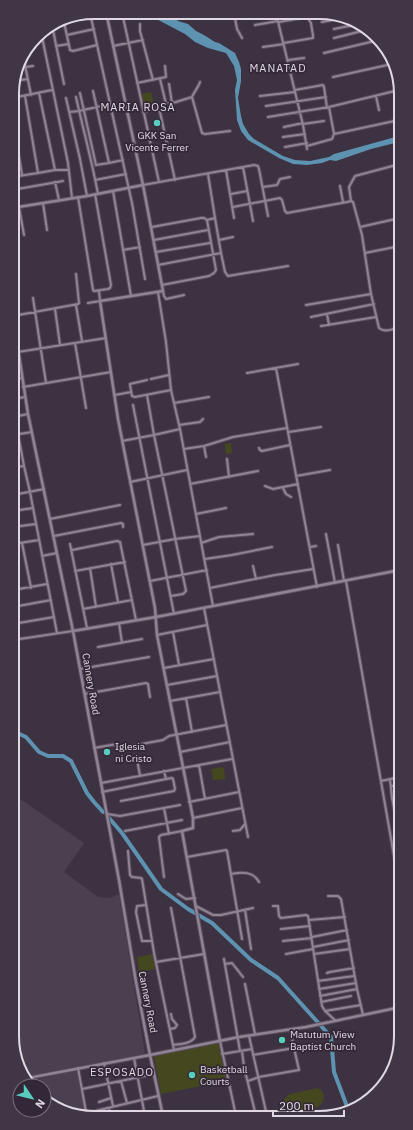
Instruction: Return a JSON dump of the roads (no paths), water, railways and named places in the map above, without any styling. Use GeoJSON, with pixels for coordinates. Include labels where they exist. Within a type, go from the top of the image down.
{"type":"FeatureCollection","features":[{"type":"Feature","properties":{"kind":"street"},"geometry":{"type":"LineString","coordinates":[[92,19],[129,188],[145,279]]}},
{"type":"Feature","properties":{"kind":"street"},"geometry":{"type":"LineString","coordinates":[[107,19],[152,227],[164,296],[166,299],[184,296]]}},
{"type":"Feature","properties":{"kind":"street"},"geometry":{"type":"LineString","coordinates":[[123,19],[159,182]]}},
{"type":"Feature","properties":{"kind":"street"},"geometry":{"type":"LineString","coordinates":[[235,19],[237,28],[242,38]]}},
{"type":"Feature","properties":{"kind":"street"},"geometry":{"type":"LineString","coordinates":[[255,25],[292,19]]}},
{"type":"Feature","properties":{"kind":"street"},"geometry":{"type":"LineString","coordinates":[[263,47],[312,38],[311,23],[309,19]]}},
{"type":"Feature","properties":{"kind":"street"},"geometry":{"type":"LineString","coordinates":[[322,22],[332,20]]}},
{"type":"Feature","properties":{"kind":"street"},"geometry":{"type":"LineString","coordinates":[[278,21],[307,146]]}},
{"type":"Feature","properties":{"kind":"street"},"geometry":{"type":"LineString","coordinates":[[140,24],[140,31],[152,80]]}},
{"type":"Feature","properties":{"kind":"street"},"geometry":{"type":"LineString","coordinates":[[64,25],[70,50],[72,51],[97,45]]}},
{"type":"Feature","properties":{"kind":"street"},"geometry":{"type":"LineString","coordinates":[[334,29],[349,26]]}},
{"type":"Feature","properties":{"kind":"street"},"geometry":{"type":"LineString","coordinates":[[66,35],[94,29]]}},
{"type":"Feature","properties":{"kind":"street"},"geometry":{"type":"LineString","coordinates":[[53,31],[64,84]]}},
{"type":"Feature","properties":{"kind":"street"},"geometry":{"type":"LineString","coordinates":[[334,38],[360,31]]}},
{"type":"Feature","properties":{"kind":"street"},"geometry":{"type":"LineString","coordinates":[[43,40],[69,170],[72,198]]}},
{"type":"Feature","properties":{"kind":"street"},"geometry":{"type":"LineString","coordinates":[[112,46],[143,40]]}},
{"type":"Feature","properties":{"kind":"street"},"geometry":{"type":"LineString","coordinates":[[324,53],[373,42]]}},
{"type":"Feature","properties":{"kind":"street"},"geometry":{"type":"LineString","coordinates":[[56,46],[69,44]]}},
{"type":"Feature","properties":{"kind":"street"},"geometry":{"type":"LineString","coordinates":[[288,60],[304,58]]}},
{"type":"Feature","properties":{"kind":"street"},"geometry":{"type":"LineString","coordinates":[[333,77],[388,65]]}},
{"type":"Feature","properties":{"kind":"street"},"geometry":{"type":"LineString","coordinates":[[31,95],[26,67],[33,66]]}},
{"type":"Feature","properties":{"kind":"street"},"geometry":{"type":"LineString","coordinates":[[137,83],[165,78],[167,76],[165,66]]}},
{"type":"Feature","properties":{"kind":"street"},"geometry":{"type":"LineString","coordinates":[[20,80],[28,79]]}},
{"type":"Feature","properties":{"kind":"street"},"geometry":{"type":"LineString","coordinates":[[160,79],[165,103],[172,103],[192,97],[200,82]]}},
{"type":"Feature","properties":{"kind":"street"},"geometry":{"type":"LineString","coordinates":[[169,84],[172,103]]}},
{"type":"Feature","properties":{"kind":"street"},"geometry":{"type":"LineString","coordinates":[[260,96],[322,85],[324,87],[334,134],[333,138],[307,146],[285,147]]}},
{"type":"Feature","properties":{"kind":"street"},"geometry":{"type":"LineString","coordinates":[[19,97],[53,90]]}},
{"type":"Feature","properties":{"kind":"street"},"geometry":{"type":"LineString","coordinates":[[93,91],[109,163]]}},
{"type":"Feature","properties":{"kind":"street"},"geometry":{"type":"LineString","coordinates":[[268,117],[328,108],[394,91]]}},
{"type":"Feature","properties":{"kind":"street"},"geometry":{"type":"LineString","coordinates":[[39,93],[55,170]]}},
{"type":"Feature","properties":{"kind":"street"},"geometry":{"type":"LineString","coordinates":[[80,93],[96,165]]}},
{"type":"Feature","properties":{"kind":"street"},"geometry":{"type":"LineString","coordinates":[[25,96],[38,172]]}},
{"type":"Feature","properties":{"kind":"street"},"geometry":{"type":"LineString","coordinates":[[376,96],[379,110]]}},
{"type":"Feature","properties":{"kind":"street"},"geometry":{"type":"LineString","coordinates":[[76,97],[95,180],[111,285],[109,289],[100,291],[93,290],[78,198]]}},
{"type":"Feature","properties":{"kind":"street"},"geometry":{"type":"LineString","coordinates":[[192,97],[202,133],[205,134],[230,130]]}},
{"type":"Feature","properties":{"kind":"street"},"geometry":{"type":"LineString","coordinates":[[266,106],[326,97]]}},
{"type":"Feature","properties":{"kind":"street"},"geometry":{"type":"LineString","coordinates":[[66,98],[87,196]]}},
{"type":"Feature","properties":{"kind":"street"},"geometry":{"type":"LineString","coordinates":[[70,112],[110,104]]}},
{"type":"Feature","properties":{"kind":"street"},"geometry":{"type":"LineString","coordinates":[[143,112],[157,109],[160,112],[175,180]]}},
{"type":"Feature","properties":{"kind":"street"},"geometry":{"type":"LineString","coordinates":[[284,127],[324,121]]}},
{"type":"Feature","properties":{"kind":"street"},"geometry":{"type":"LineString","coordinates":[[334,134],[394,121]]}},
{"type":"Feature","properties":{"kind":"street"},"geometry":{"type":"LineString","coordinates":[[283,137],[305,134]]}},
{"type":"Feature","properties":{"kind":"street"},"geometry":{"type":"LineString","coordinates":[[19,156],[22,175]]}},
{"type":"Feature","properties":{"kind":"street"},"geometry":{"type":"LineString","coordinates":[[92,166],[123,160]]}},
{"type":"Feature","properties":{"kind":"street"},"geometry":{"type":"LineString","coordinates":[[24,235],[19,207],[78,198],[251,165],[258,166],[268,216]]}},
{"type":"Feature","properties":{"kind":"street"},"geometry":{"type":"LineString","coordinates":[[394,166],[355,176],[349,187],[360,227],[378,326],[382,330],[394,329]]}},
{"type":"Feature","properties":{"kind":"street"},"geometry":{"type":"LineString","coordinates":[[243,167],[253,221]]}},
{"type":"Feature","properties":{"kind":"street"},"geometry":{"type":"LineString","coordinates":[[19,176],[55,170],[69,170]]}},
{"type":"Feature","properties":{"kind":"street"},"geometry":{"type":"LineString","coordinates":[[226,170],[234,218]]}},
{"type":"Feature","properties":{"kind":"street"},"geometry":{"type":"LineString","coordinates":[[95,180],[126,174]]}},
{"type":"Feature","properties":{"kind":"street"},"geometry":{"type":"LineString","coordinates":[[208,174],[221,253],[225,272],[228,276],[288,266]]}},
{"type":"Feature","properties":{"kind":"street"},"geometry":{"type":"LineString","coordinates":[[263,188],[277,185],[280,179],[290,177]]}},
{"type":"Feature","properties":{"kind":"street"},"geometry":{"type":"LineString","coordinates":[[19,189],[63,181]]}},
{"type":"Feature","properties":{"kind":"street"},"geometry":{"type":"LineString","coordinates":[[55,182],[59,200]]}},
{"type":"Feature","properties":{"kind":"street"},"geometry":{"type":"LineString","coordinates":[[340,186],[343,203]]}},
{"type":"Feature","properties":{"kind":"street"},"geometry":{"type":"LineString","coordinates":[[113,191],[131,296]]}},
{"type":"Feature","properties":{"kind":"street"},"geometry":{"type":"LineString","coordinates":[[230,194],[247,191]]}},
{"type":"Feature","properties":{"kind":"street"},"geometry":{"type":"LineString","coordinates":[[233,207],[278,198],[283,202],[287,213],[352,201]]}},
{"type":"Feature","properties":{"kind":"street"},"geometry":{"type":"LineString","coordinates":[[44,203],[47,230]]}},
{"type":"Feature","properties":{"kind":"street"},"geometry":{"type":"LineString","coordinates":[[152,227],[201,218],[205,218],[207,220],[215,218]]}},
{"type":"Feature","properties":{"kind":"street"},"geometry":{"type":"LineString","coordinates":[[360,227],[394,219]]}},
{"type":"Feature","properties":{"kind":"street"},"geometry":{"type":"LineString","coordinates":[[162,285],[209,276],[216,270],[207,220]]}},
{"type":"Feature","properties":{"kind":"street"},"geometry":{"type":"LineString","coordinates":[[154,240],[208,230]]}},
{"type":"Feature","properties":{"kind":"street"},"geometry":{"type":"LineString","coordinates":[[219,240],[233,237]]}},
{"type":"Feature","properties":{"kind":"street"},"geometry":{"type":"LineString","coordinates":[[156,252],[210,243]]}},
{"type":"Feature","properties":{"kind":"street"},"geometry":{"type":"LineString","coordinates":[[123,250],[140,247]]}},
{"type":"Feature","properties":{"kind":"street"},"geometry":{"type":"LineString","coordinates":[[365,253],[394,247]]}},
{"type":"Feature","properties":{"kind":"street"},"geometry":{"type":"LineString","coordinates":[[158,265],[221,253]]}},
{"type":"Feature","properties":{"kind":"street"},"geometry":{"type":"LineString","coordinates":[[76,274],[79,303],[76,305],[82,342]]}},
{"type":"Feature","properties":{"kind":"street"},"geometry":{"type":"LineString","coordinates":[[100,291],[100,301],[122,441],[150,581],[176,735],[193,818],[193,828],[161,835],[159,838],[164,877]]}},
{"type":"Feature","properties":{"kind":"street"},"geometry":{"type":"LineString","coordinates":[[88,303],[163,291]]}},
{"type":"Feature","properties":{"kind":"street"},"geometry":{"type":"LineString","coordinates":[[158,292],[166,342],[171,390],[184,449],[213,606]]}},
{"type":"Feature","properties":{"kind":"street"},"geometry":{"type":"LineString","coordinates":[[306,305],[371,294]]}},
{"type":"Feature","properties":{"kind":"street"},"geometry":{"type":"LineString","coordinates":[[33,298],[46,383]]}},
{"type":"Feature","properties":{"kind":"street"},"geometry":{"type":"LineString","coordinates":[[310,317],[374,304]]}},
{"type":"Feature","properties":{"kind":"street"},"geometry":{"type":"LineString","coordinates":[[19,316],[76,305]]}},
{"type":"Feature","properties":{"kind":"street"},"geometry":{"type":"LineString","coordinates":[[55,309],[60,345]]}},
{"type":"Feature","properties":{"kind":"street"},"geometry":{"type":"LineString","coordinates":[[327,314],[329,325]]}},
{"type":"Feature","properties":{"kind":"street"},"geometry":{"type":"LineString","coordinates":[[321,326],[376,317]]}},
{"type":"Feature","properties":{"kind":"street"},"geometry":{"type":"LineString","coordinates":[[19,352],[106,338]]}},
{"type":"Feature","properties":{"kind":"street"},"geometry":{"type":"LineString","coordinates":[[75,343],[86,408]]}},
{"type":"Feature","properties":{"kind":"street","name":"Cannery Road"},"geometry":{"type":"LineString","coordinates":[[19,358],[28,414],[85,694],[150,1055],[162,1111]]}},
{"type":"Feature","properties":{"kind":"street"},"geometry":{"type":"LineString","coordinates":[[247,373],[298,364]]}},
{"type":"Feature","properties":{"kind":"street"},"geometry":{"type":"LineString","coordinates":[[276,368],[317,587]]}},
{"type":"Feature","properties":{"kind":"street"},"geometry":{"type":"LineString","coordinates":[[23,387],[111,372]]}},
{"type":"Feature","properties":{"kind":"street"},"geometry":{"type":"LineString","coordinates":[[151,379],[169,375]]}},
{"type":"Feature","properties":{"kind":"street"},"geometry":{"type":"LineString","coordinates":[[147,380],[131,383],[131,395],[135,397],[171,390]]}},
{"type":"Feature","properties":{"kind":"street"},"geometry":{"type":"LineString","coordinates":[[115,395],[131,392]]}},
{"type":"Feature","properties":{"kind":"street"},"geometry":{"type":"LineString","coordinates":[[147,395],[185,592],[183,594],[170,596]]}},
{"type":"Feature","properties":{"kind":"street"},"geometry":{"type":"LineString","coordinates":[[19,398],[25,397]]}},
{"type":"Feature","properties":{"kind":"street"},"geometry":{"type":"LineString","coordinates":[[174,403],[209,397]]}},
{"type":"Feature","properties":{"kind":"street"},"geometry":{"type":"LineString","coordinates":[[133,406],[174,614]]}},
{"type":"Feature","properties":{"kind":"street"},"geometry":{"type":"LineString","coordinates":[[19,416],[28,414]]}},
{"type":"Feature","properties":{"kind":"street"},"geometry":{"type":"LineString","coordinates":[[179,425],[200,422],[203,419]]}},
{"type":"Feature","properties":{"kind":"street"},"geometry":{"type":"LineString","coordinates":[[288,432],[321,427]]}},
{"type":"Feature","properties":{"kind":"street"},"geometry":{"type":"LineString","coordinates":[[184,449],[204,446],[232,437],[287,428]]}},
{"type":"Feature","properties":{"kind":"street"},"geometry":{"type":"LineString","coordinates":[[122,441],[180,429]]}},
{"type":"Feature","properties":{"kind":"street"},"geometry":{"type":"LineString","coordinates":[[19,434],[32,432]]}},
{"type":"Feature","properties":{"kind":"street"},"geometry":{"type":"LineString","coordinates":[[19,439],[57,633]]}},
{"type":"Feature","properties":{"kind":"street"},"geometry":{"type":"LineString","coordinates":[[259,448],[262,451],[290,445]]}},
{"type":"Feature","properties":{"kind":"street"},"geometry":{"type":"LineString","coordinates":[[204,446],[206,457]]}},
{"type":"Feature","properties":{"kind":"street"},"geometry":{"type":"LineString","coordinates":[[227,459],[229,477]]}},
{"type":"Feature","properties":{"kind":"street"},"geometry":{"type":"LineString","coordinates":[[19,467],[24,466]]}},
{"type":"Feature","properties":{"kind":"street"},"geometry":{"type":"LineString","coordinates":[[130,482],[187,470]]}},
{"type":"Feature","properties":{"kind":"street"},"geometry":{"type":"LineString","coordinates":[[296,476],[330,470]]}},
{"type":"Feature","properties":{"kind":"street"},"geometry":{"type":"LineString","coordinates":[[190,484],[258,471]]}},
{"type":"Feature","properties":{"kind":"street"},"geometry":{"type":"LineString","coordinates":[[265,486],[273,490],[298,484]]}},
{"type":"Feature","properties":{"kind":"street"},"geometry":{"type":"LineString","coordinates":[[282,488],[286,494],[291,496]]}},
{"type":"Feature","properties":{"kind":"street"},"geometry":{"type":"LineString","coordinates":[[19,494],[44,489]]}},
{"type":"Feature","properties":{"kind":"street"},"geometry":{"type":"LineString","coordinates":[[50,519],[120,505]]}},
{"type":"Feature","properties":{"kind":"street"},"geometry":{"type":"LineString","coordinates":[[19,510],[33,508]]}},
{"type":"Feature","properties":{"kind":"street"},"geometry":{"type":"LineString","coordinates":[[196,514],[226,508]]}},
{"type":"Feature","properties":{"kind":"street"},"geometry":{"type":"LineString","coordinates":[[54,536],[121,522],[123,527]]}},
{"type":"Feature","properties":{"kind":"street"},"geometry":{"type":"LineString","coordinates":[[19,526],[36,524]]}},
{"type":"Feature","properties":{"kind":"street"},"geometry":{"type":"LineString","coordinates":[[201,543],[223,536],[253,534]]}},
{"type":"Feature","properties":{"kind":"street"},"geometry":{"type":"LineString","coordinates":[[326,534],[335,584]]}},
{"type":"Feature","properties":{"kind":"street"},"geometry":{"type":"LineString","coordinates":[[143,545],[200,536]]}},
{"type":"Feature","properties":{"kind":"street"},"geometry":{"type":"LineString","coordinates":[[19,543],[39,540]]}},
{"type":"Feature","properties":{"kind":"street"},"geometry":{"type":"LineString","coordinates":[[72,550],[119,541],[121,543],[136,620]]}},
{"type":"Feature","properties":{"kind":"street"},"geometry":{"type":"LineString","coordinates":[[22,543],[31,588]]}},
{"type":"Feature","properties":{"kind":"street"},"geometry":{"type":"LineString","coordinates":[[70,544],[87,628]]}},
{"type":"Feature","properties":{"kind":"street"},"geometry":{"type":"LineString","coordinates":[[338,545],[394,858]]}},
{"type":"Feature","properties":{"kind":"street"},"geometry":{"type":"LineString","coordinates":[[309,547],[316,546]]}},
{"type":"Feature","properties":{"kind":"street"},"geometry":{"type":"LineString","coordinates":[[205,559],[272,547]]}},
{"type":"Feature","properties":{"kind":"street"},"geometry":{"type":"LineString","coordinates":[[42,556],[57,553]]}},
{"type":"Feature","properties":{"kind":"street"},"geometry":{"type":"LineString","coordinates":[[76,571],[125,562]]}},
{"type":"Feature","properties":{"kind":"street"},"geometry":{"type":"LineString","coordinates":[[111,564],[118,602]]}},
{"type":"Feature","properties":{"kind":"street"},"geometry":{"type":"LineString","coordinates":[[253,566],[256,579]]}},
{"type":"Feature","properties":{"kind":"street"},"geometry":{"type":"LineString","coordinates":[[90,568],[96,607]]}},
{"type":"Feature","properties":{"kind":"street"},"geometry":{"type":"LineString","coordinates":[[210,588],[313,569]]}},
{"type":"Feature","properties":{"kind":"street"},"geometry":{"type":"LineString","coordinates":[[150,581],[207,570]]}},
{"type":"Feature","properties":{"kind":"street"},"geometry":{"type":"LineString","coordinates":[[19,639],[174,614],[335,584],[394,571]]}},
{"type":"Feature","properties":{"kind":"street"},"geometry":{"type":"LineString","coordinates":[[19,589],[47,584]]}},
{"type":"Feature","properties":{"kind":"street"},"geometry":{"type":"LineString","coordinates":[[19,606],[50,600]]}},
{"type":"Feature","properties":{"kind":"street"},"geometry":{"type":"LineString","coordinates":[[83,609],[132,600]]}},
{"type":"Feature","properties":{"kind":"street"},"geometry":{"type":"LineString","coordinates":[[204,608],[248,837]]}},
{"type":"Feature","properties":{"kind":"street"},"geometry":{"type":"LineString","coordinates":[[19,623],[54,617]]}},
{"type":"Feature","properties":{"kind":"street"},"geometry":{"type":"LineString","coordinates":[[119,623],[122,643]]}},
{"type":"Feature","properties":{"kind":"street"},"geometry":{"type":"LineString","coordinates":[[158,635],[207,625]]}},
{"type":"Feature","properties":{"kind":"street"},"geometry":{"type":"LineString","coordinates":[[173,632],[179,665]]}},
{"type":"Feature","properties":{"kind":"street"},"geometry":{"type":"LineString","coordinates":[[98,647],[142,639]]}},
{"type":"Feature","properties":{"kind":"street"},"geometry":{"type":"LineString","coordinates":[[80,669],[149,657]]}},
{"type":"Feature","properties":{"kind":"street"},"geometry":{"type":"LineString","coordinates":[[164,668],[214,659]]}},
{"type":"Feature","properties":{"kind":"street"},"geometry":{"type":"LineString","coordinates":[[167,685],[217,676]]}},
{"type":"Feature","properties":{"kind":"street"},"geometry":{"type":"LineString","coordinates":[[85,694],[146,683],[148,684],[150,696]]}},
{"type":"Feature","properties":{"kind":"street"},"geometry":{"type":"LineString","coordinates":[[170,701],[220,692]]}},
{"type":"Feature","properties":{"kind":"street"},"geometry":{"type":"LineString","coordinates":[[186,698],[192,732]]}},
{"type":"Feature","properties":{"kind":"street"},"geometry":{"type":"LineString","coordinates":[[94,748],[117,744],[120,748],[163,740],[169,736],[226,725]]}},
{"type":"Feature","properties":{"kind":"street"},"geometry":{"type":"LineString","coordinates":[[180,752],[230,742]]}},
{"type":"Feature","properties":{"kind":"street"},"geometry":{"type":"LineString","coordinates":[[137,759],[140,776]]}},
{"type":"Feature","properties":{"kind":"street"},"geometry":{"type":"LineString","coordinates":[[101,783],[232,759]]}},
{"type":"Feature","properties":{"kind":"street"},"geometry":{"type":"LineString","coordinates":[[199,765],[205,799]]}},
{"type":"Feature","properties":{"kind":"street"},"geometry":{"type":"LineString","coordinates":[[164,771],[166,779]]}},
{"type":"Feature","properties":{"kind":"street"},"geometry":{"type":"LineString","coordinates":[[380,781],[394,778]]}},
{"type":"Feature","properties":{"kind":"street"},"geometry":{"type":"LineString","coordinates":[[102,792],[166,779],[173,779],[175,790],[121,801]]}},
{"type":"Feature","properties":{"kind":"street"},"geometry":{"type":"LineString","coordinates":[[390,779],[394,806]]}},
{"type":"Feature","properties":{"kind":"street"},"geometry":{"type":"LineString","coordinates":[[189,802],[239,792]]}},
{"type":"Feature","properties":{"kind":"street"},"geometry":{"type":"LineString","coordinates":[[107,814],[120,816],[180,805]]}},
{"type":"Feature","properties":{"kind":"street"},"geometry":{"type":"LineString","coordinates":[[164,808],[169,834]]}},
{"type":"Feature","properties":{"kind":"street"},"geometry":{"type":"LineString","coordinates":[[193,818],[242,808]]}},
{"type":"Feature","properties":{"kind":"street"},"geometry":{"type":"LineString","coordinates":[[125,831],[182,820]]}},
{"type":"Feature","properties":{"kind":"street"},"geometry":{"type":"LineString","coordinates":[[233,832],[240,830],[246,824]]}},
{"type":"Feature","properties":{"kind":"street"},"geometry":{"type":"LineString","coordinates":[[182,831],[222,1054],[235,1111]]}},
{"type":"Feature","properties":{"kind":"street"},"geometry":{"type":"LineString","coordinates":[[187,857],[227,850],[242,939]]}},
{"type":"Feature","properties":{"kind":"street"},"geometry":{"type":"LineString","coordinates":[[128,851],[130,875],[132,877],[142,878],[152,941],[174,1050]]}},
{"type":"Feature","properties":{"kind":"street"},"geometry":{"type":"LineString","coordinates":[[231,874],[240,872],[248,873],[257,878],[259,882]]}},
{"type":"Feature","properties":{"kind":"street"},"geometry":{"type":"LineString","coordinates":[[178,894],[186,899],[195,898]]}},
{"type":"Feature","properties":{"kind":"street"},"geometry":{"type":"LineString","coordinates":[[328,896],[340,897],[363,1015]]}},
{"type":"Feature","properties":{"kind":"street"},"geometry":{"type":"LineString","coordinates":[[146,905],[138,906],[136,910],[142,941],[152,941]]}},
{"type":"Feature","properties":{"kind":"street"},"geometry":{"type":"LineString","coordinates":[[196,906],[214,915],[253,908]]}},
{"type":"Feature","properties":{"kind":"street"},"geometry":{"type":"LineString","coordinates":[[273,906],[278,906],[280,918],[308,916],[321,1002],[323,1009],[336,1021]]}},
{"type":"Feature","properties":{"kind":"street"},"geometry":{"type":"LineString","coordinates":[[170,908],[195,1037],[194,1040],[189,1042],[173,1045]]}},
{"type":"Feature","properties":{"kind":"street"},"geometry":{"type":"LineString","coordinates":[[245,910],[251,949]]}},
{"type":"Feature","properties":{"kind":"street"},"geometry":{"type":"LineString","coordinates":[[309,920],[345,917]]}},
{"type":"Feature","properties":{"kind":"street"},"geometry":{"type":"LineString","coordinates":[[281,928],[310,926]]}},
{"type":"Feature","properties":{"kind":"street"},"geometry":{"type":"LineString","coordinates":[[283,941],[347,930]]}},
{"type":"Feature","properties":{"kind":"street"},"geometry":{"type":"LineString","coordinates":[[286,954],[349,940]]}},
{"type":"Feature","properties":{"kind":"street"},"geometry":{"type":"LineString","coordinates":[[314,954],[350,949]]}},
{"type":"Feature","properties":{"kind":"street"},"geometry":{"type":"LineString","coordinates":[[156,962],[204,954]]}},
{"type":"Feature","properties":{"kind":"street"},"geometry":{"type":"LineString","coordinates":[[224,959],[232,1008],[255,1111]]}},
{"type":"Feature","properties":{"kind":"street"},"geometry":{"type":"LineString","coordinates":[[225,964],[232,963],[243,977]]}},
{"type":"Feature","properties":{"kind":"street"},"geometry":{"type":"LineString","coordinates":[[327,973],[354,968]]}},
{"type":"Feature","properties":{"kind":"street"},"geometry":{"type":"LineString","coordinates":[[318,981],[355,976]]}},
{"type":"Feature","properties":{"kind":"street"},"geometry":{"type":"LineString","coordinates":[[319,989],[356,983]]}},
{"type":"Feature","properties":{"kind":"street"},"geometry":{"type":"LineString","coordinates":[[245,984],[255,1034]]}},
{"type":"Feature","properties":{"kind":"street"},"geometry":{"type":"LineString","coordinates":[[320,996],[357,989]]}},
{"type":"Feature","properties":{"kind":"street"},"geometry":{"type":"LineString","coordinates":[[321,1002],[352,996]]}},
{"type":"Feature","properties":{"kind":"street"},"geometry":{"type":"LineString","coordinates":[[325,1011],[361,1005]]}},
{"type":"Feature","properties":{"kind":"street"},"geometry":{"type":"LineString","coordinates":[[31,1077],[255,1034],[290,1030],[394,1008]]}},
{"type":"Feature","properties":{"kind":"street"},"geometry":{"type":"LineString","coordinates":[[170,1029],[175,1028],[177,1025],[172,1019],[171,1014]]}},
{"type":"Feature","properties":{"kind":"street"},"geometry":{"type":"LineString","coordinates":[[248,1081],[299,1070],[290,1030]]}},
{"type":"Feature","properties":{"kind":"street"},"geometry":{"type":"LineString","coordinates":[[249,1036],[266,1111]]}},
{"type":"Feature","properties":{"kind":"street"},"geometry":{"type":"LineString","coordinates":[[253,1055],[294,1048]]}},
{"type":"Feature","properties":{"kind":"street"},"geometry":{"type":"LineString","coordinates":[[222,1054],[252,1049]]}},
{"type":"Feature","properties":{"kind":"street"},"geometry":{"type":"LineString","coordinates":[[134,1058],[144,1111]]}},
{"type":"Feature","properties":{"kind":"street"},"geometry":{"type":"LineString","coordinates":[[104,1063],[113,1106]]}},
{"type":"Feature","properties":{"kind":"street"},"geometry":{"type":"LineString","coordinates":[[78,1068],[86,1110]]}},
{"type":"Feature","properties":{"kind":"street"},"geometry":{"type":"LineString","coordinates":[[82,1089],[154,1074]]}},
{"type":"Feature","properties":{"kind":"street"},"geometry":{"type":"LineString","coordinates":[[121,1081],[127,1103]]}},
{"type":"Feature","properties":{"kind":"street"},"geometry":{"type":"LineString","coordinates":[[95,1111],[158,1096]]}},
{"type":"Feature","properties":{"kind":"street"},"geometry":{"type":"LineString","coordinates":[[99,1102],[111,1098]]}},
{"type":"Feature","properties":{"kind":"street"},"geometry":{"type":"LineString","coordinates":[[109,1107],[110,1111]]}},
{"type":"Feature","properties":{"kind":"water"},"geometry":{"type":"Polygon","coordinates":[[[156,19],[175,19],[188,24],[196,31],[235,53],[241,69],[241,81],[238,98],[243,124],[254,139],[283,156],[295,160],[310,161],[329,157],[334,154],[394,137],[394,143],[371,149],[336,161],[330,160],[322,163],[307,165],[293,164],[279,158],[248,140],[241,131],[237,120],[235,90],[237,80],[234,66],[226,53],[208,48],[195,42],[185,34],[156,19]]]}},
{"type":"Feature","properties":{"kind":"waterway"},"geometry":{"type":"LineString","coordinates":[[19,734],[26,737],[39,752],[48,756],[63,756],[71,761],[87,793],[103,812]]}},
{"type":"Feature","properties":{"kind":"waterway"},"geometry":{"type":"LineString","coordinates":[[109,818],[122,833],[161,889],[188,909],[212,923],[251,960],[278,978],[331,1037],[334,1072],[347,1105]]}},
{"type":"Feature","properties":{"kind":"place","name":"GKK San Vicente Ferrer"},"geometry":{"type":"Point","coordinates":[157,123]}},
{"type":"Feature","properties":{"kind":"place","name":"Iglesia ni Cristo"},"geometry":{"type":"Point","coordinates":[107,752]}},
{"type":"Feature","properties":{"kind":"place","name":"Matutum View Baptist Church"},"geometry":{"type":"Point","coordinates":[282,1040]}},
{"type":"Feature","properties":{"kind":"place","name":"Basketball Courts"},"geometry":{"type":"Point","coordinates":[192,1075]}},
{"type":"Feature","properties":{"kind":"district","name":"MANATAD"},"geometry":{"type":"Point","coordinates":[278,68]}},
{"type":"Feature","properties":{"kind":"district","name":"MARIA ROSA"},"geometry":{"type":"Point","coordinates":[138,107]}},
{"type":"Feature","properties":{"kind":"district","name":"ESPOSADO"},"geometry":{"type":"Point","coordinates":[122,1072]}}]}
